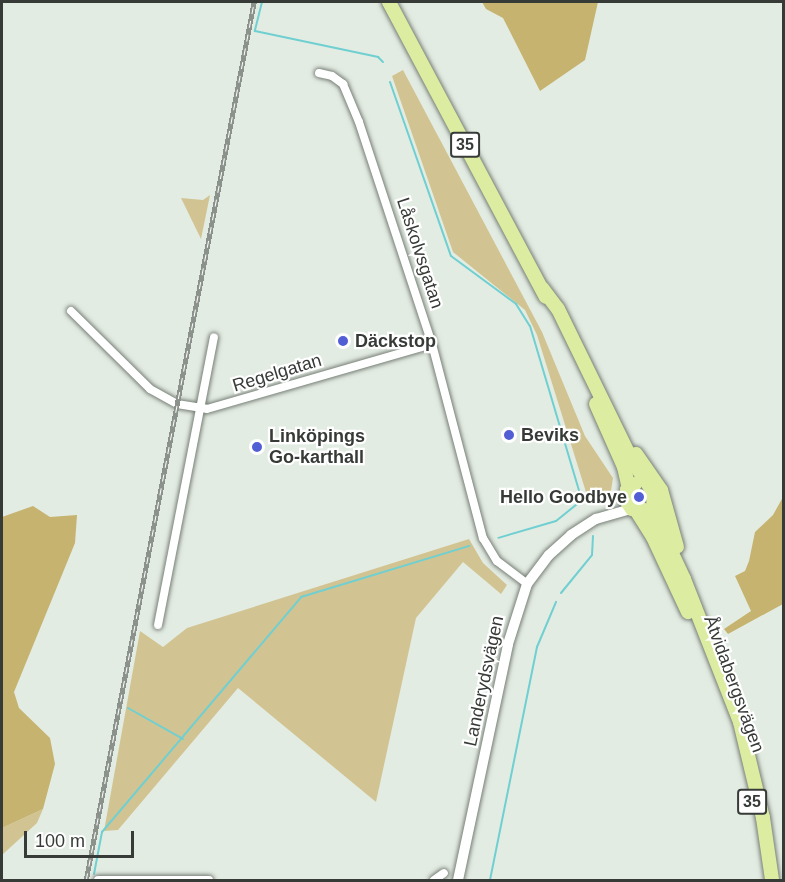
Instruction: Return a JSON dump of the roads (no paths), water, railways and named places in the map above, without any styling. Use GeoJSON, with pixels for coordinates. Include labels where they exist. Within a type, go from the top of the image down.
{"type":"FeatureCollection","features":[{"type":"Feature","properties":{"kind":"main road","name":"Åtvidabergsvägen"},"geometry":{"type":"LineString","coordinates":[[389,2],[542,288],[624,467],[628,490]]}},
{"type":"Feature","properties":{"kind":"main road","name":"Åtvidabergsvägen"},"geometry":{"type":"LineString","coordinates":[[542,288],[558,309],[645,484]]}},
{"type":"Feature","properties":{"kind":"main road","name":"Åtvidabergsvägen"},"geometry":{"type":"LineString","coordinates":[[615,422],[661,490],[684,579]]}},
{"type":"Feature","properties":{"kind":"main road"},"geometry":{"type":"LineString","coordinates":[[628,490],[645,484]]}},
{"type":"Feature","properties":{"kind":"main road","name":"35"},"geometry":{"type":"LineString","coordinates":[[645,484],[653,492],[652,502]]}},
{"type":"Feature","properties":{"kind":"main road","name":"35"},"geometry":{"type":"LineString","coordinates":[[628,490],[634,509]]}},
{"type":"Feature","properties":{"kind":"main road","name":"Åtvidabergsvägen"},"geometry":{"type":"LineString","coordinates":[[652,502],[654,515],[684,579],[740,722],[758,791],[772,880]]}},
{"type":"Feature","properties":{"kind":"main road"},"geometry":{"type":"LineString","coordinates":[[634,509],[646,509],[652,502]]}},
{"type":"Feature","properties":{"kind":"main road","name":"Åtvidabergsvägen"},"geometry":{"type":"LineString","coordinates":[[634,509],[682,598],[732,724],[749,785],[765,880]]}},
{"type":"Feature","properties":{"kind":"street","name":"Låskolvsgatan"},"geometry":{"type":"LineString","coordinates":[[319,73],[338,79],[347,92],[432,344],[483,538],[497,561],[527,584]]}},
{"type":"Feature","properties":{"kind":"street"},"geometry":{"type":"LineString","coordinates":[[71,311],[150,390],[168,401],[200,408]]}},
{"type":"Feature","properties":{"kind":"street","name":"Regelgatan"},"geometry":{"type":"LineString","coordinates":[[158,625],[214,337]]}},
{"type":"Feature","properties":{"kind":"street","name":"Regelgatan"},"geometry":{"type":"LineString","coordinates":[[200,408],[219,408],[432,344]]}},
{"type":"Feature","properties":{"kind":"street","name":"Landerydsvägen"},"geometry":{"type":"LineString","coordinates":[[458,880],[508,644],[527,584],[564,540],[596,519],[628,490]]}},
{"type":"Feature","properties":{"kind":"street","name":"Landerydsvägen"},"geometry":{"type":"LineString","coordinates":[[596,519],[634,509]]}},
{"type":"Feature","properties":{"kind":"street"},"geometry":{"type":"LineString","coordinates":[[434,880],[444,873]]}},
{"type":"Feature","properties":{"kind":"street"},"geometry":{"type":"LineString","coordinates":[[98,880],[209,880]]}},
{"type":"Feature","properties":{"kind":"waterway"},"geometry":{"type":"LineString","coordinates":[[262,2],[255,31],[378,57],[383,62]]}},
{"type":"Feature","properties":{"kind":"waterway"},"geometry":{"type":"LineString","coordinates":[[390,82],[451,256],[516,304],[530,326],[582,500],[556,521],[498,538]]}},
{"type":"Feature","properties":{"kind":"waterway"},"geometry":{"type":"LineString","coordinates":[[561,593],[592,555],[593,536]]}},
{"type":"Feature","properties":{"kind":"waterway"},"geometry":{"type":"LineString","coordinates":[[94,874],[102,832],[301,597],[469,546]]}},
{"type":"Feature","properties":{"kind":"waterway"},"geometry":{"type":"LineString","coordinates":[[490,880],[537,647],[556,602]]}},
{"type":"Feature","properties":{"kind":"waterway"},"geometry":{"type":"LineString","coordinates":[[128,708],[183,739]]}},
{"type":"Feature","properties":{"kind":"railway"},"geometry":{"type":"LineString","coordinates":[[86,880],[254,2]]}},
{"type":"Feature","properties":{"kind":"place","name":"Däckstop"},"geometry":{"type":"Point","coordinates":[343,341]}},
{"type":"Feature","properties":{"kind":"place","name":"Beviks"},"geometry":{"type":"Point","coordinates":[509,435]}},
{"type":"Feature","properties":{"kind":"place","name":"Linköpings Go-karthall"},"geometry":{"type":"Point","coordinates":[257,447]}},
{"type":"Feature","properties":{"kind":"place","name":"Hello Goodbye"},"geometry":{"type":"Point","coordinates":[639,497]}}]}
